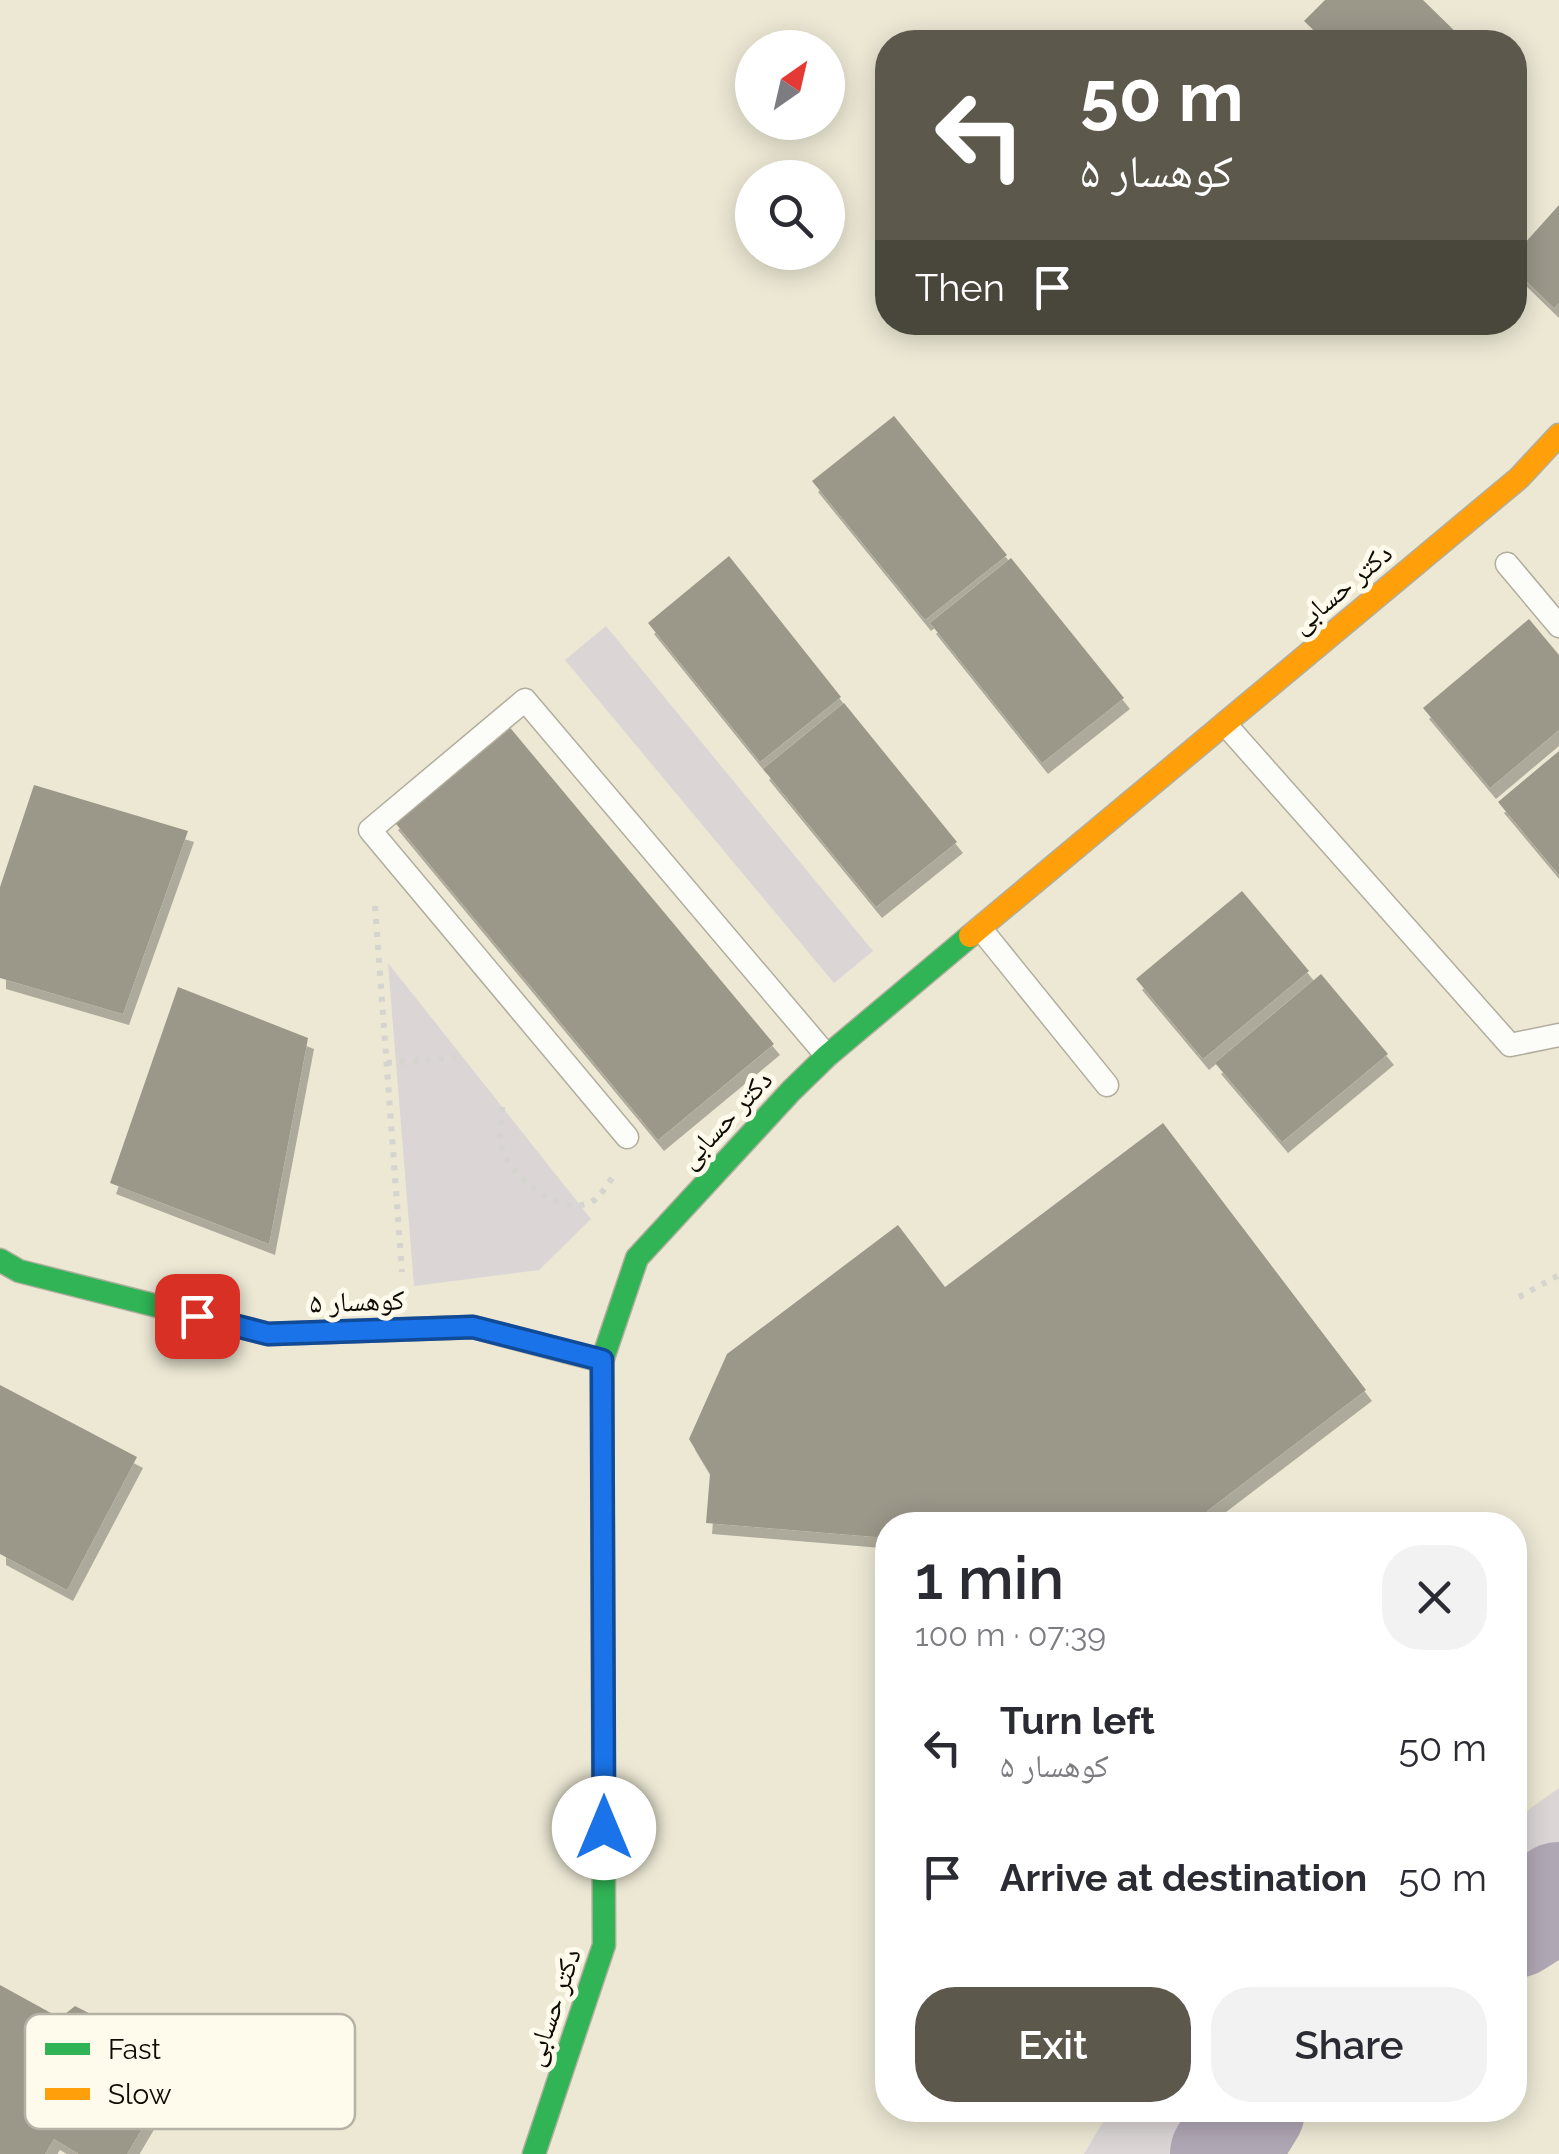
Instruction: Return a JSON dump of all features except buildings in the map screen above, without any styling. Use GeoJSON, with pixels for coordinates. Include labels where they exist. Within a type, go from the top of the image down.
{"type":"FeatureCollection","features":[{"type":"Feature","properties":{"kind":"street","name":"دکتر حسابی"},"geometry":{"type":"LineString","coordinates":[[534,2154],[604,1944],[602,1360],[637,1258],[827,1056],[1519,478],[1559,436]]}},
{"type":"Feature","properties":{"kind":"street","name":"کوهسار ۵"},"geometry":{"type":"LineString","coordinates":[[0,1260],[19,1271],[268,1334],[473,1327],[602,1360]]}},
{"type":"Feature","properties":{"kind":"lane"},"geometry":{"type":"LineString","coordinates":[[1507,564],[1559,626]]}},
{"type":"Feature","properties":{"kind":"lane"},"geometry":{"type":"LineString","coordinates":[[627,1137],[370,830],[524,700],[827,1056]]}},
{"type":"Feature","properties":{"kind":"lane"},"geometry":{"type":"LineString","coordinates":[[1224,724],[1510,1045],[1559,1036]]}},
{"type":"Feature","properties":{"kind":"lane"},"geometry":{"type":"LineString","coordinates":[[980,928],[1107,1085]]}},
{"type":"Feature","properties":{"kind":"path"},"geometry":{"type":"LineString","coordinates":[[370,830],[403,1278]]}},
{"type":"Feature","properties":{"kind":"path"},"geometry":{"type":"LineString","coordinates":[[387,1063],[462,1057]]}},
{"type":"Feature","properties":{"kind":"path"},"geometry":{"type":"LineString","coordinates":[[502,1107],[501,1146],[518,1177],[545,1195],[569,1206],[593,1201],[614,1176]]}},
{"type":"Feature","properties":{"kind":"path"},"geometry":{"type":"LineString","coordinates":[[1518,1298],[1559,1275]]}},
{"type":"Feature","properties":{"kind":"shaded area"},"geometry":{"type":"Polygon","coordinates":[[[606,626],[873,951],[834,983],[565,660],[606,626]]]}},
{"type":"Feature","properties":{"kind":"shaded area"},"geometry":{"type":"Polygon","coordinates":[[[388,963],[591,1219],[539,1270],[414,1286],[388,963]]]}},
{"type":"Feature","properties":{"kind":"shaded area"},"geometry":{"type":"Polygon","coordinates":[[[1559,1788],[1559,1932],[1527,1955],[1527,1811],[1559,1788]]]}},
{"type":"Feature","properties":{"kind":"shaded area"},"geometry":{"type":"Polygon","coordinates":[[[1103,2122],[1299,2122],[1280,2154],[1084,2154],[1103,2122]]]}},
{"type":"Feature","properties":{"kind":"waterway"},"geometry":{"type":"LineString","coordinates":[[1527,1916],[1559,1896]]}},
{"type":"Feature","properties":{"kind":"waterway"},"geometry":{"type":"LineString","coordinates":[[1224,2154],[1244,2122]]}},
{"type":"Feature","properties":{"kind":"traffic: fast"},"geometry":{"type":"LineString","coordinates":[[534,2154],[604,1945],[602,1361],[637,1258],[827,1056],[970,936]]}},
{"type":"Feature","properties":{"kind":"traffic: fast"},"geometry":{"type":"LineString","coordinates":[[0,1260],[19,1271],[268,1334],[473,1327],[602,1361]]}},
{"type":"Feature","properties":{"kind":"traffic: slow"},"geometry":{"type":"LineString","coordinates":[[970,936],[1519,478],[1559,435]]}},
{"type":"Feature","properties":{"kind":"route"},"geometry":{"type":"LineString","coordinates":[[197,1316],[268,1334],[473,1327],[602,1360],[604,1828]]}}]}
